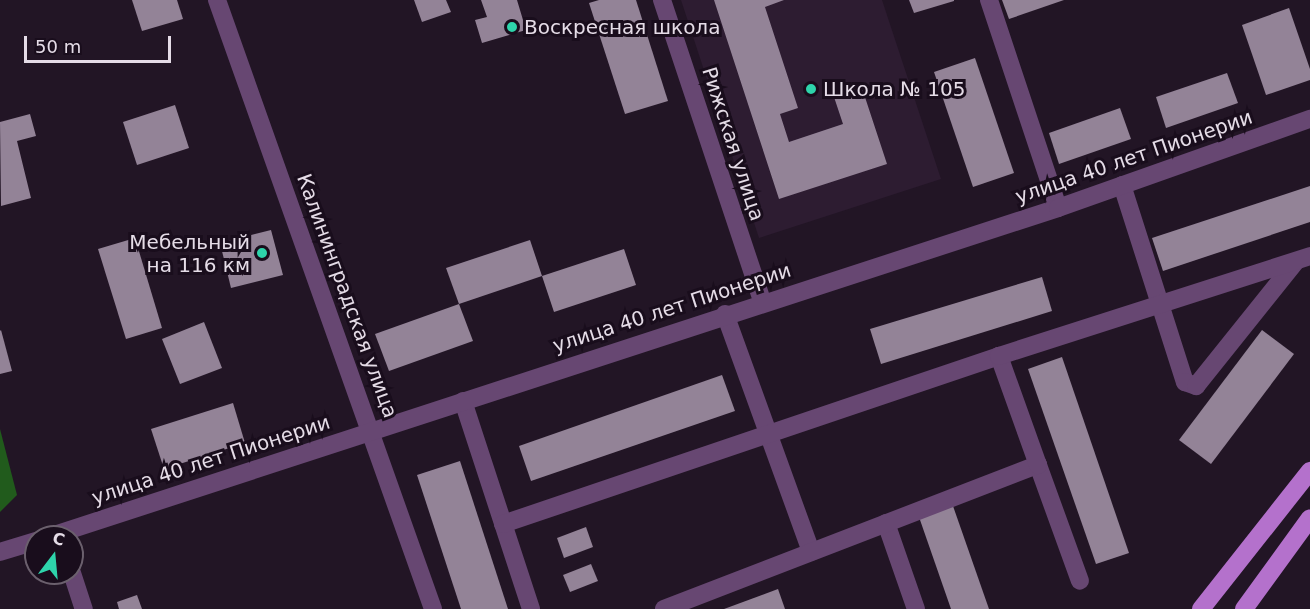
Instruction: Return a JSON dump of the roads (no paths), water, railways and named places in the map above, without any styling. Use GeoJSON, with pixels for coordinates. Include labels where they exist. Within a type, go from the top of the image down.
{"type":"FeatureCollection","features":[{"type":"Feature","properties":{"kind":"main road"},"geometry":{"type":"LineString","coordinates":[[1201,609],[1310,471]]}},
{"type":"Feature","properties":{"kind":"main road"},"geometry":{"type":"LineString","coordinates":[[1244,609],[1310,518]]}},
{"type":"Feature","properties":{"kind":"street","name":"Калининградская улица"},"geometry":{"type":"LineString","coordinates":[[217,0],[433,609]]}},
{"type":"Feature","properties":{"kind":"street","name":"Рижская улица"},"geometry":{"type":"LineString","coordinates":[[662,0],[762,301]]}},
{"type":"Feature","properties":{"kind":"street"},"geometry":{"type":"LineString","coordinates":[[989,0],[1058,208]]}},
{"type":"Feature","properties":{"kind":"street","name":"улица 40 лет Пионерии"},"geometry":{"type":"LineString","coordinates":[[84,527],[762,301],[1058,208],[1310,119]]}},
{"type":"Feature","properties":{"kind":"street"},"geometry":{"type":"LineString","coordinates":[[1122,185],[1185,382],[1196,386],[1303,258]]}},
{"type":"Feature","properties":{"kind":"street"},"geometry":{"type":"LineString","coordinates":[[503,524],[999,356],[1303,258]]}},
{"type":"Feature","properties":{"kind":"street"},"geometry":{"type":"LineString","coordinates":[[725,314],[811,552]]}},
{"type":"Feature","properties":{"kind":"street"},"geometry":{"type":"LineString","coordinates":[[999,356],[1080,581]]}},
{"type":"Feature","properties":{"kind":"street"},"geometry":{"type":"LineString","coordinates":[[464,401],[531,609]]}},
{"type":"Feature","properties":{"kind":"street"},"geometry":{"type":"LineString","coordinates":[[664,609],[1038,465]]}},
{"type":"Feature","properties":{"kind":"street"},"geometry":{"type":"LineString","coordinates":[[886,523],[916,609]]}},
{"type":"Feature","properties":{"kind":"street"},"geometry":{"type":"LineString","coordinates":[[0,552],[24,545]]}},
{"type":"Feature","properties":{"kind":"street"},"geometry":{"type":"LineString","coordinates":[[76,585],[84,609]]}},
{"type":"Feature","properties":{"kind":"place","name":"Воскресная школа"},"geometry":{"type":"Point","coordinates":[512,27]}},
{"type":"Feature","properties":{"kind":"place","name":"Школа № 105"},"geometry":{"type":"Point","coordinates":[811,89]}},
{"type":"Feature","properties":{"kind":"place","name":"Мебельный на 116 км"},"geometry":{"type":"Point","coordinates":[262,253]}}]}
